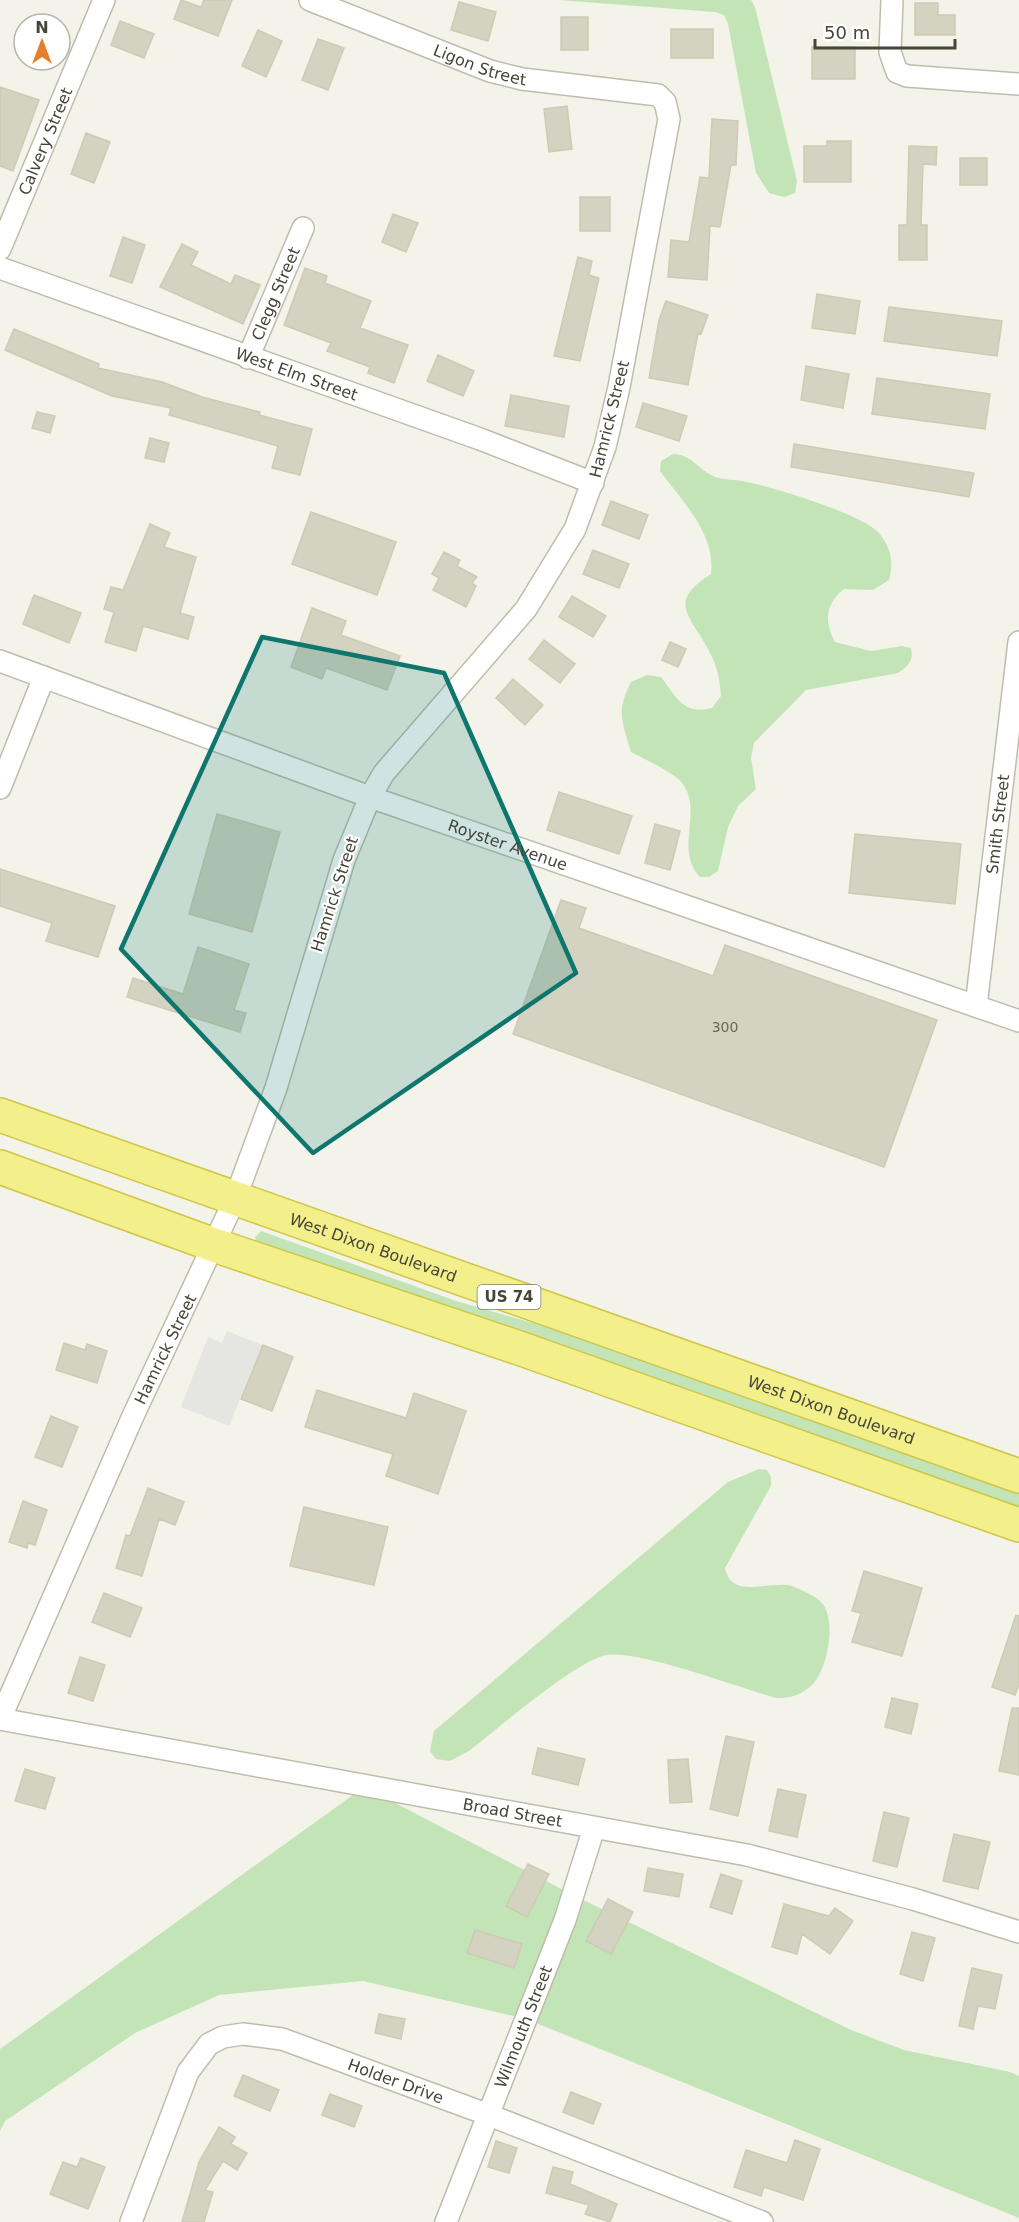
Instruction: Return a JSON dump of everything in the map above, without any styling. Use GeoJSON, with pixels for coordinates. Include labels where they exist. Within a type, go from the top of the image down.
{"type":"FeatureCollection","features":[{"type":"Feature","properties":{"kind":"highway","name":"West Dixon Boulevard"},"geometry":{"type":"LineString","coordinates":[[0,1115],[1019,1476]]}},
{"type":"Feature","properties":{"kind":"highway","name":"US 74"},"geometry":{"type":"LineString","coordinates":[[0,1167],[214,1245],[519,1348],[1019,1526]]}},
{"type":"Feature","properties":{"kind":"street","name":"Calvery Street"},"geometry":{"type":"LineString","coordinates":[[0,249],[104,0]]}},
{"type":"Feature","properties":{"kind":"street","name":"Ligon Street"},"geometry":{"type":"LineString","coordinates":[[310,0],[490,71],[522,79],[658,95]]}},
{"type":"Feature","properties":{"kind":"street"},"geometry":{"type":"LineString","coordinates":[[892,0],[890,52],[897,72],[907,76],[1019,84]]}},
{"type":"Feature","properties":{"kind":"street","name":"Hamrick Street"},"geometry":{"type":"LineString","coordinates":[[0,1719],[133,1416],[235,1199],[276,1088],[344,860],[370,797],[384,773],[526,609],[575,529],[593,483],[620,387],[669,119],[665,102],[658,95]]}},
{"type":"Feature","properties":{"kind":"street","name":"Clegg Street"},"geometry":{"type":"LineString","coordinates":[[248,358],[303,228]]}},
{"type":"Feature","properties":{"kind":"street","name":"West Elm Street"},"geometry":{"type":"LineString","coordinates":[[0,268],[480,439],[593,483]]}},
{"type":"Feature","properties":{"kind":"street","name":"Smith Street"},"geometry":{"type":"LineString","coordinates":[[976,1006],[1019,642]]}},
{"type":"Feature","properties":{"kind":"street","name":"Royster Avenue"},"geometry":{"type":"LineString","coordinates":[[0,661],[370,797],[1019,1021]]}},
{"type":"Feature","properties":{"kind":"street"},"geometry":{"type":"LineString","coordinates":[[0,788],[44,677]]}},
{"type":"Feature","properties":{"kind":"street","name":"Broad Street"},"geometry":{"type":"LineString","coordinates":[[0,1719],[747,1856],[913,1899],[1019,1932]]}},
{"type":"Feature","properties":{"kind":"street","name":"Wilmouth Street"},"geometry":{"type":"LineString","coordinates":[[446,2222],[565,1920],[594,1828]]}},
{"type":"Feature","properties":{"kind":"street","name":"Holder Drive"},"geometry":{"type":"LineString","coordinates":[[131,2222],[188,2072],[208,2044],[223,2037],[243,2034],[282,2039],[489,2115],[762,2222]]}},
{"type":"Feature","properties":{"kind":"highlighted area"},"geometry":{"type":"Polygon","coordinates":[[[262,637],[444,673],[576,973],[313,1153],[121,949],[262,637]]]}},
{"type":"Feature","properties":{"kind":"green space"},"geometry":{"type":"Polygon","coordinates":[[[559,0],[751,0],[755,7],[797,181],[795,193],[784,197],[769,193],[756,173],[728,24],[724,15],[715,12],[559,0]]]}},
{"type":"Feature","properties":{"kind":"green space"},"geometry":{"type":"Polygon","coordinates":[[[673,454],[689,459],[715,477],[760,485],[837,510],[856,518],[879,533],[890,555],[889,580],[873,590],[844,589],[833,601],[828,614],[831,635],[835,642],[871,651],[902,646],[911,648],[912,653],[909,663],[898,673],[806,690],[754,743],[751,758],[756,789],[738,806],[728,827],[718,871],[709,877],[700,877],[689,855],[690,807],[683,784],[666,771],[631,752],[622,716],[623,701],[631,682],[647,675],[661,677],[682,703],[694,709],[712,708],[721,696],[714,662],[686,611],[689,593],[711,574],[711,559],[708,545],[696,519],[660,471],[661,461],[673,454]]]}},
{"type":"Feature","properties":{"kind":"green space"},"geometry":{"type":"Polygon","coordinates":[[[261,1231],[456,1301],[599,1342],[1019,1492],[1019,1518],[257,1243],[255,1237],[261,1231]]]}},
{"type":"Feature","properties":{"kind":"green space"},"geometry":{"type":"Polygon","coordinates":[[[759,1469],[767,1470],[771,1477],[771,1486],[725,1568],[729,1578],[742,1586],[788,1585],[806,1592],[821,1602],[829,1621],[828,1646],[821,1671],[810,1687],[794,1696],[776,1698],[642,1658],[607,1655],[594,1659],[558,1682],[469,1751],[450,1761],[436,1759],[430,1751],[434,1731],[728,1482],[759,1469]]]}},
{"type":"Feature","properties":{"kind":"green space"},"geometry":{"type":"Polygon","coordinates":[[[364,1787],[573,1895],[851,2030],[904,2050],[1010,2072],[1019,2076],[1019,2218],[526,2019],[363,1981],[219,1995],[135,2033],[5,2121],[0,2131],[0,2049],[364,1787]]]}},
{"type":"Feature","properties":{"kind":"shaded area"},"geometry":{"type":"Polygon","coordinates":[[[227,1331],[262,1345],[229,1426],[181,1407],[208,1337],[222,1343],[227,1331]]]}},
{"type":"Feature","properties":{"kind":"building"},"geometry":{"type":"Polygon","coordinates":[[[181,0],[201,7],[204,0],[232,0],[218,36],[174,19],[181,0]]]}},
{"type":"Feature","properties":{"kind":"building"},"geometry":{"type":"Polygon","coordinates":[[[459,2],[496,12],[488,41],[451,30],[459,2]]]}},
{"type":"Feature","properties":{"kind":"building"},"geometry":{"type":"Polygon","coordinates":[[[915,3],[938,3],[938,15],[955,15],[955,35],[915,35],[915,3]]]}},
{"type":"Feature","properties":{"kind":"building"},"geometry":{"type":"Polygon","coordinates":[[[561,17],[588,17],[588,50],[561,50],[561,17]]]}},
{"type":"Feature","properties":{"kind":"building"},"geometry":{"type":"Polygon","coordinates":[[[120,21],[154,34],[144,58],[111,45],[120,21]]]}},
{"type":"Feature","properties":{"kind":"building"},"geometry":{"type":"Polygon","coordinates":[[[671,29],[713,29],[713,58],[671,58],[671,29]]]}},
{"type":"Feature","properties":{"kind":"building"},"geometry":{"type":"Polygon","coordinates":[[[258,30],[282,41],[266,77],[242,66],[258,30]]]}},
{"type":"Feature","properties":{"kind":"building"},"geometry":{"type":"Polygon","coordinates":[[[318,39],[344,48],[328,90],[302,80],[318,39]]]}},
{"type":"Feature","properties":{"kind":"building"},"geometry":{"type":"Polygon","coordinates":[[[812,47],[855,47],[855,79],[812,79],[812,47]]]}},
{"type":"Feature","properties":{"kind":"building"},"geometry":{"type":"Polygon","coordinates":[[[0,87],[39,100],[13,171],[0,166],[0,87]]]}},
{"type":"Feature","properties":{"kind":"building"},"geometry":{"type":"Polygon","coordinates":[[[567,106],[572,149],[549,152],[544,109],[567,106]]]}},
{"type":"Feature","properties":{"kind":"building"},"geometry":{"type":"Polygon","coordinates":[[[712,119],[738,121],[736,165],[731,165],[720,227],[710,226],[707,280],[668,277],[671,240],[689,242],[700,177],[709,178],[712,119]]]}},
{"type":"Feature","properties":{"kind":"building"},"geometry":{"type":"Polygon","coordinates":[[[86,133],[110,142],[94,183],[71,174],[86,133]]]}},
{"type":"Feature","properties":{"kind":"building"},"geometry":{"type":"Polygon","coordinates":[[[827,141],[851,141],[851,182],[804,182],[804,146],[827,146],[827,141]]]}},
{"type":"Feature","properties":{"kind":"building"},"geometry":{"type":"Polygon","coordinates":[[[909,146],[937,147],[936,165],[923,164],[921,225],[927,225],[927,260],[899,260],[899,225],[907,225],[909,146]]]}},
{"type":"Feature","properties":{"kind":"building"},"geometry":{"type":"Polygon","coordinates":[[[960,158],[987,158],[987,185],[960,185],[960,158]]]}},
{"type":"Feature","properties":{"kind":"building"},"geometry":{"type":"Polygon","coordinates":[[[580,197],[610,197],[610,231],[580,231],[580,197]]]}},
{"type":"Feature","properties":{"kind":"building"},"geometry":{"type":"Polygon","coordinates":[[[393,214],[418,223],[406,252],[382,242],[393,214]]]}},
{"type":"Feature","properties":{"kind":"building"},"geometry":{"type":"Polygon","coordinates":[[[123,237],[145,245],[132,283],[110,276],[123,237]]]}},
{"type":"Feature","properties":{"kind":"building"},"geometry":{"type":"Polygon","coordinates":[[[182,244],[198,252],[191,265],[231,284],[235,275],[260,285],[243,324],[160,287],[182,244]]]}},
{"type":"Feature","properties":{"kind":"building"},"geometry":{"type":"Polygon","coordinates":[[[578,257],[592,261],[589,275],[599,278],[580,361],[554,356],[578,257]]]}},
{"type":"Feature","properties":{"kind":"building"},"geometry":{"type":"Polygon","coordinates":[[[305,268],[327,276],[325,283],[371,301],[360,328],[408,345],[394,383],[368,373],[370,367],[327,351],[331,343],[284,325],[305,268]]]}},
{"type":"Feature","properties":{"kind":"building"},"geometry":{"type":"Polygon","coordinates":[[[817,294],[860,301],[855,334],[812,328],[817,294]]]}},
{"type":"Feature","properties":{"kind":"building"},"geometry":{"type":"Polygon","coordinates":[[[666,301],[708,315],[701,334],[698,333],[688,385],[649,378],[659,320],[666,301]]]}},
{"type":"Feature","properties":{"kind":"building"},"geometry":{"type":"Polygon","coordinates":[[[889,307],[1002,321],[997,356],[884,341],[889,307]]]}},
{"type":"Feature","properties":{"kind":"building"},"geometry":{"type":"Polygon","coordinates":[[[14,329],[99,364],[98,368],[162,382],[202,397],[260,412],[259,415],[312,429],[300,475],[272,468],[278,446],[169,415],[171,408],[112,396],[5,350],[14,329]]]}},
{"type":"Feature","properties":{"kind":"building"},"geometry":{"type":"Polygon","coordinates":[[[438,355],[474,371],[463,396],[427,381],[438,355]]]}},
{"type":"Feature","properties":{"kind":"building"},"geometry":{"type":"Polygon","coordinates":[[[806,366],[849,374],[843,408],[801,400],[806,366]]]}},
{"type":"Feature","properties":{"kind":"building"},"geometry":{"type":"Polygon","coordinates":[[[877,378],[990,394],[985,429],[872,414],[877,378]]]}},
{"type":"Feature","properties":{"kind":"building"},"geometry":{"type":"Polygon","coordinates":[[[511,395],[569,406],[564,437],[505,426],[511,395]]]}},
{"type":"Feature","properties":{"kind":"building"},"geometry":{"type":"Polygon","coordinates":[[[643,403],[687,416],[679,441],[636,427],[643,403]]]}},
{"type":"Feature","properties":{"kind":"building"},"geometry":{"type":"Polygon","coordinates":[[[37,412],[55,416],[50,433],[32,428],[37,412]]]}},
{"type":"Feature","properties":{"kind":"building"},"geometry":{"type":"Polygon","coordinates":[[[150,438],[169,443],[164,462],[145,458],[150,438]]]}},
{"type":"Feature","properties":{"kind":"building"},"geometry":{"type":"Polygon","coordinates":[[[794,444],[974,473],[969,497],[791,467],[794,444]]]}},
{"type":"Feature","properties":{"kind":"building"},"geometry":{"type":"Polygon","coordinates":[[[611,501],[648,515],[639,539],[602,525],[611,501]]]}},
{"type":"Feature","properties":{"kind":"building"},"geometry":{"type":"Polygon","coordinates":[[[311,512],[396,542],[377,595],[292,564],[311,512]]]}},
{"type":"Feature","properties":{"kind":"building"},"geometry":{"type":"Polygon","coordinates":[[[150,524],[170,533],[164,547],[196,557],[180,613],[194,617],[188,639],[143,626],[136,651],[105,642],[114,612],[104,609],[111,587],[123,590],[150,524]]]}},
{"type":"Feature","properties":{"kind":"building"},"geometry":{"type":"Polygon","coordinates":[[[593,550],[629,564],[619,588],[583,574],[593,550]]]}},
{"type":"Feature","properties":{"kind":"building"},"geometry":{"type":"Polygon","coordinates":[[[444,552],[460,560],[457,566],[477,577],[472,583],[476,586],[466,607],[433,590],[439,578],[432,574],[444,552]]]}},
{"type":"Feature","properties":{"kind":"building"},"geometry":{"type":"Polygon","coordinates":[[[34,595],[81,613],[69,643],[23,624],[34,595]]]}},
{"type":"Feature","properties":{"kind":"building"},"geometry":{"type":"Polygon","coordinates":[[[572,596],[606,616],[593,637],[559,617],[572,596]]]}},
{"type":"Feature","properties":{"kind":"building"},"geometry":{"type":"Polygon","coordinates":[[[312,608],[346,621],[341,635],[400,656],[387,690],[326,668],[322,679],[291,667],[312,608]]]}},
{"type":"Feature","properties":{"kind":"building"},"geometry":{"type":"Polygon","coordinates":[[[544,640],[575,664],[560,683],[529,659],[544,640]]]}},
{"type":"Feature","properties":{"kind":"building"},"geometry":{"type":"Polygon","coordinates":[[[670,642],[686,649],[678,667],[662,660],[670,642]]]}},
{"type":"Feature","properties":{"kind":"building"},"geometry":{"type":"Polygon","coordinates":[[[513,679],[543,705],[525,725],[496,698],[513,679]]]}},
{"type":"Feature","properties":{"kind":"building"},"geometry":{"type":"Polygon","coordinates":[[[559,792],[632,816],[619,854],[547,830],[559,792]]]}},
{"type":"Feature","properties":{"kind":"building"},"geometry":{"type":"Polygon","coordinates":[[[217,814],[280,832],[252,932],[189,914],[217,814]]]}},
{"type":"Feature","properties":{"kind":"building"},"geometry":{"type":"Polygon","coordinates":[[[655,824],[680,831],[670,870],[645,863],[655,824]]]}},
{"type":"Feature","properties":{"kind":"building"},"geometry":{"type":"Polygon","coordinates":[[[855,834],[961,844],[955,904],[849,893],[855,834]]]}},
{"type":"Feature","properties":{"kind":"building"},"geometry":{"type":"Polygon","coordinates":[[[0,869],[115,906],[98,957],[46,941],[52,923],[0,906],[0,869]]]}},
{"type":"Feature","properties":{"kind":"building"},"geometry":{"type":"Polygon","coordinates":[[[561,900],[586,908],[579,928],[713,976],[725,945],[937,1020],[884,1167],[513,1034],[561,900]]]}},
{"type":"Feature","properties":{"kind":"building"},"geometry":{"type":"Polygon","coordinates":[[[198,947],[249,964],[234,1010],[246,1013],[240,1032],[127,997],[133,978],[183,994],[198,947]]]}},
{"type":"Feature","properties":{"kind":"building"},"geometry":{"type":"Polygon","coordinates":[[[64,1343],[85,1350],[87,1344],[107,1351],[97,1383],[56,1370],[64,1343]]]}},
{"type":"Feature","properties":{"kind":"building"},"geometry":{"type":"Polygon","coordinates":[[[263,1345],[293,1357],[272,1411],[241,1399],[263,1345]]]}},
{"type":"Feature","properties":{"kind":"building"},"geometry":{"type":"Polygon","coordinates":[[[317,1390],[406,1418],[414,1393],[466,1411],[438,1494],[386,1476],[393,1454],[305,1427],[317,1390]]]}},
{"type":"Feature","properties":{"kind":"building"},"geometry":{"type":"Polygon","coordinates":[[[51,1416],[78,1427],[62,1467],[35,1457],[51,1416]]]}},
{"type":"Feature","properties":{"kind":"building"},"geometry":{"type":"Polygon","coordinates":[[[148,1488],[184,1502],[175,1525],[159,1519],[142,1576],[116,1568],[126,1535],[130,1536],[148,1488]]]}},
{"type":"Feature","properties":{"kind":"building"},"geometry":{"type":"Polygon","coordinates":[[[23,1501],[47,1510],[35,1545],[28,1543],[27,1548],[9,1542],[23,1501]]]}},
{"type":"Feature","properties":{"kind":"building"},"geometry":{"type":"Polygon","coordinates":[[[304,1507],[388,1527],[374,1585],[290,1566],[304,1507]]]}},
{"type":"Feature","properties":{"kind":"building"},"geometry":{"type":"Polygon","coordinates":[[[864,1571],[922,1588],[902,1656],[852,1642],[861,1613],[852,1611],[864,1571]]]}},
{"type":"Feature","properties":{"kind":"building"},"geometry":{"type":"Polygon","coordinates":[[[104,1593],[142,1608],[130,1637],[92,1622],[104,1593]]]}},
{"type":"Feature","properties":{"kind":"building"},"geometry":{"type":"Polygon","coordinates":[[[1016,1615],[1019,1616],[1019,1684],[1015,1695],[992,1687],[1016,1615]]]}},
{"type":"Feature","properties":{"kind":"building"},"geometry":{"type":"Polygon","coordinates":[[[80,1657],[105,1665],[93,1701],[68,1693],[80,1657]]]}},
{"type":"Feature","properties":{"kind":"building"},"geometry":{"type":"Polygon","coordinates":[[[892,1698],[918,1704],[911,1734],[885,1727],[892,1698]]]}},
{"type":"Feature","properties":{"kind":"building"},"geometry":{"type":"Polygon","coordinates":[[[1012,1708],[1019,1708],[1019,1775],[999,1771],[1012,1708]]]}},
{"type":"Feature","properties":{"kind":"building"},"geometry":{"type":"Polygon","coordinates":[[[726,1736],[754,1742],[738,1816],[710,1809],[726,1736]]]}},
{"type":"Feature","properties":{"kind":"building"},"geometry":{"type":"Polygon","coordinates":[[[538,1748],[585,1759],[578,1785],[532,1774],[538,1748]]]}},
{"type":"Feature","properties":{"kind":"building"},"geometry":{"type":"Polygon","coordinates":[[[688,1759],[692,1802],[670,1803],[668,1760],[688,1759]]]}},
{"type":"Feature","properties":{"kind":"building"},"geometry":{"type":"Polygon","coordinates":[[[25,1769],[55,1778],[45,1809],[15,1801],[25,1769]]]}},
{"type":"Feature","properties":{"kind":"building"},"geometry":{"type":"Polygon","coordinates":[[[778,1789],[806,1795],[797,1837],[769,1831],[778,1789]]]}},
{"type":"Feature","properties":{"kind":"building"},"geometry":{"type":"Polygon","coordinates":[[[884,1812],[909,1818],[897,1867],[873,1861],[884,1812]]]}},
{"type":"Feature","properties":{"kind":"building"},"geometry":{"type":"Polygon","coordinates":[[[954,1834],[990,1842],[978,1889],[943,1881],[954,1834]]]}},
{"type":"Feature","properties":{"kind":"building"},"geometry":{"type":"Polygon","coordinates":[[[528,1864],[549,1874],[527,1917],[506,1906],[528,1864]]]}},
{"type":"Feature","properties":{"kind":"building"},"geometry":{"type":"Polygon","coordinates":[[[648,1868],[683,1874],[679,1897],[644,1891],[648,1868]]]}},
{"type":"Feature","properties":{"kind":"building"},"geometry":{"type":"Polygon","coordinates":[[[721,1874],[742,1881],[732,1914],[710,1907],[721,1874]]]}},
{"type":"Feature","properties":{"kind":"building"},"geometry":{"type":"Polygon","coordinates":[[[608,1899],[633,1912],[611,1954],[586,1941],[608,1899]]]}},
{"type":"Feature","properties":{"kind":"building"},"geometry":{"type":"Polygon","coordinates":[[[784,1904],[829,1916],[835,1908],[853,1921],[830,1954],[802,1934],[797,1954],[772,1947],[784,1904]]]}},
{"type":"Feature","properties":{"kind":"building"},"geometry":{"type":"Polygon","coordinates":[[[475,1930],[522,1944],[514,1968],[467,1953],[475,1930]]]}},
{"type":"Feature","properties":{"kind":"building"},"geometry":{"type":"Polygon","coordinates":[[[912,1932],[935,1938],[923,1981],[900,1974],[912,1932]]]}},
{"type":"Feature","properties":{"kind":"building"},"geometry":{"type":"Polygon","coordinates":[[[972,1968],[1002,1975],[995,2009],[978,2006],[973,2029],[959,2026],[972,1968]]]}},
{"type":"Feature","properties":{"kind":"building"},"geometry":{"type":"Polygon","coordinates":[[[379,2014],[405,2019],[401,2039],[375,2033],[379,2014]]]}},
{"type":"Feature","properties":{"kind":"building"},"geometry":{"type":"Polygon","coordinates":[[[243,2075],[279,2090],[270,2111],[234,2096],[243,2075]]]}},
{"type":"Feature","properties":{"kind":"building"},"geometry":{"type":"Polygon","coordinates":[[[571,2092],[601,2104],[593,2124],[563,2112],[571,2092]]]}},
{"type":"Feature","properties":{"kind":"building"},"geometry":{"type":"Polygon","coordinates":[[[330,2094],[362,2106],[354,2127],[322,2115],[330,2094]]]}},
{"type":"Feature","properties":{"kind":"building"},"geometry":{"type":"Polygon","coordinates":[[[219,2127],[235,2137],[231,2144],[247,2153],[237,2170],[223,2161],[205,2190],[213,2192],[204,2222],[182,2222],[199,2162],[219,2127]]]}},
{"type":"Feature","properties":{"kind":"building"},"geometry":{"type":"Polygon","coordinates":[[[795,2140],[820,2149],[803,2200],[764,2187],[761,2196],[734,2187],[746,2150],[787,2163],[795,2140]]]}},
{"type":"Feature","properties":{"kind":"building"},"geometry":{"type":"Polygon","coordinates":[[[496,2141],[517,2148],[509,2173],[488,2167],[496,2141]]]}},
{"type":"Feature","properties":{"kind":"building"},"geometry":{"type":"Polygon","coordinates":[[[81,2158],[105,2167],[88,2209],[50,2194],[63,2162],[77,2167],[81,2158]]]}},
{"type":"Feature","properties":{"kind":"building"},"geometry":{"type":"Polygon","coordinates":[[[553,2167],[573,2172],[570,2184],[617,2204],[610,2222],[585,2214],[589,2205],[546,2193],[553,2167]]]}}]}
